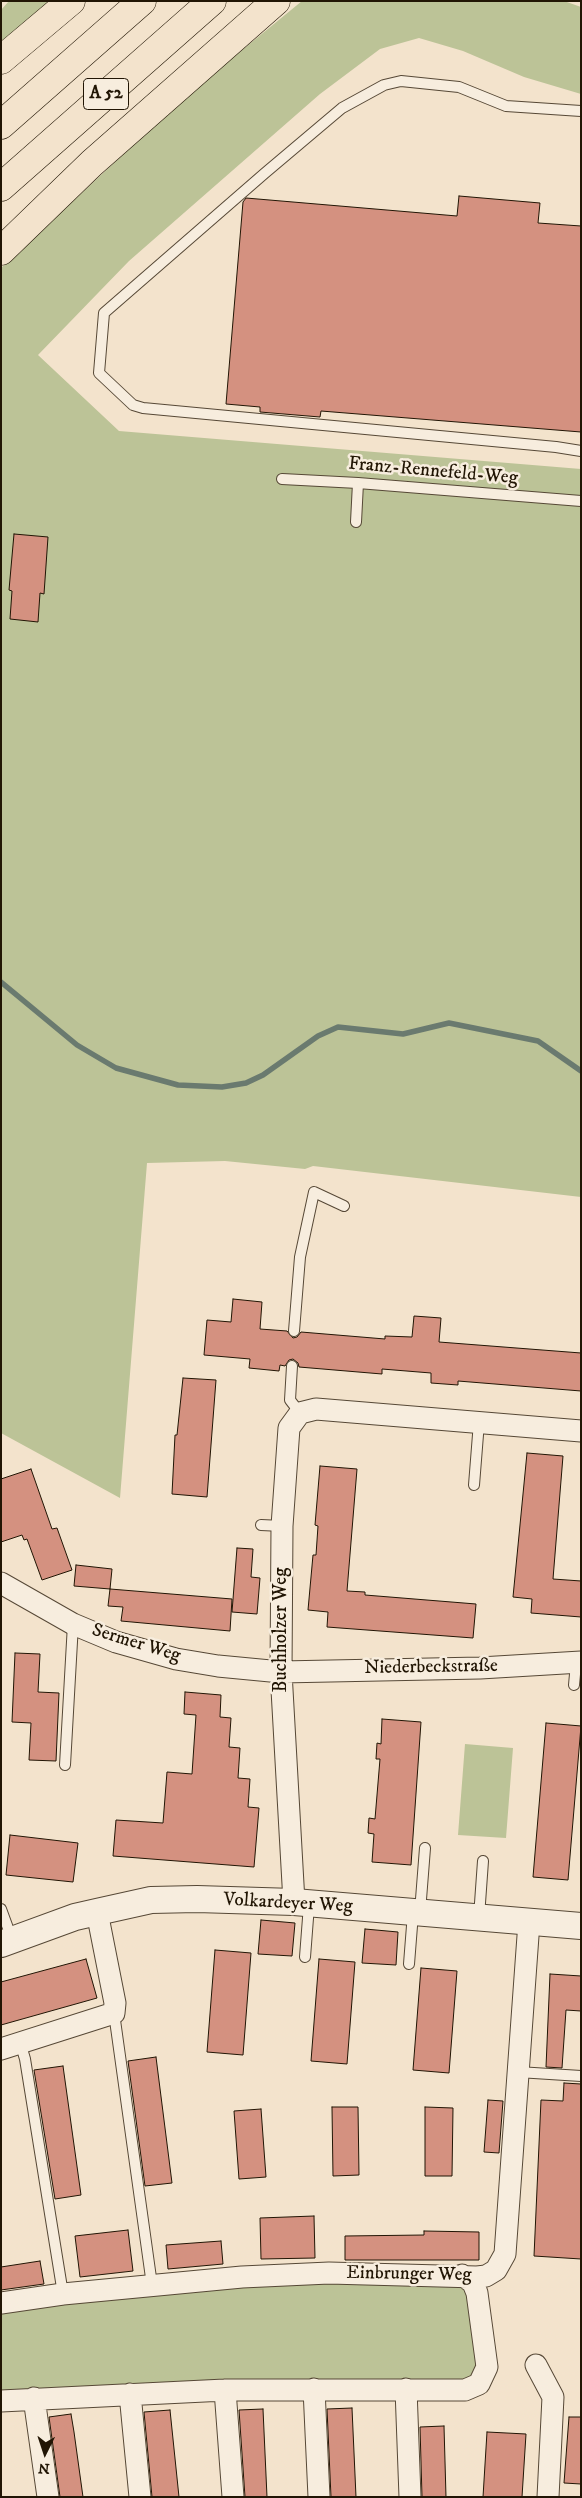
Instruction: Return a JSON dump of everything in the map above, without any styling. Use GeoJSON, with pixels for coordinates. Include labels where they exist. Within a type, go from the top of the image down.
{"type":"FeatureCollection","features":[{"type":"Feature","properties":{"kind":"highway"},"geometry":{"type":"LineString","coordinates":[[1,60],[56,9],[70,1]]}},
{"type":"Feature","properties":{"kind":"highway","name":"A 52"},"geometry":{"type":"LineString","coordinates":[[1,125],[142,1]]}},
{"type":"Feature","properties":{"kind":"highway","name":"A 52"},"geometry":{"type":"LineString","coordinates":[[1,186],[212,1]]}},
{"type":"Feature","properties":{"kind":"highway"},"geometry":{"type":"LineString","coordinates":[[1,251],[92,163],[275,3]]}},
{"type":"Feature","properties":{"kind":"street"},"geometry":{"type":"LineString","coordinates":[[300,1413],[316,1409],[406,1424],[479,1422],[581,1431]]}},
{"type":"Feature","properties":{"kind":"street","name":"Buchholzer Weg"},"geometry":{"type":"LineString","coordinates":[[300,1413],[289,1428],[282,1526],[281,1672],[301,1903]]}},
{"type":"Feature","properties":{"kind":"street","name":"Sermer Weg"},"geometry":{"type":"LineString","coordinates":[[1,1583],[74,1624],[116,1642],[176,1659],[254,1671],[281,1672]]}},
{"type":"Feature","properties":{"kind":"street","name":"Niederbeckstraße"},"geometry":{"type":"LineString","coordinates":[[281,1672],[480,1668],[578,1662]]}},
{"type":"Feature","properties":{"kind":"street","name":"Volkardeyer Weg"},"geometry":{"type":"LineString","coordinates":[[7,1942],[97,1912],[151,1900],[197,1899],[301,1903],[581,1926]]}},
{"type":"Feature","properties":{"kind":"street"},"geometry":{"type":"LineString","coordinates":[[11,2046],[99,2020],[114,2013],[115,2003],[97,1912]]}},
{"type":"Feature","properties":{"kind":"street","name":"Einbrunger Weg"},"geometry":{"type":"LineString","coordinates":[[1,2303],[63,2294],[242,2277],[330,2273],[486,2276],[496,2270],[505,2254],[529,1922]]}},
{"type":"Feature","properties":{"kind":"street"},"geometry":{"type":"LineString","coordinates":[[1,2401],[225,2390],[465,2390],[479,2384],[487,2366],[477,2293],[473,2283],[462,2275]]}},
{"type":"Feature","properties":{"kind":"street"},"geometry":{"type":"LineString","coordinates":[[536,2365],[552,2396],[548,2497]]}},
{"type":"Feature","properties":{"kind":"street"},"geometry":{"type":"LineString","coordinates":[[314,2389],[319,2497]]}},
{"type":"Feature","properties":{"kind":"street"},"geometry":{"type":"LineString","coordinates":[[406,2389],[410,2497]]}},
{"type":"Feature","properties":{"kind":"street"},"geometry":{"type":"LineString","coordinates":[[225,2390],[233,2497]]}},
{"type":"Feature","properties":{"kind":"street"},"geometry":{"type":"LineString","coordinates":[[130,2394],[140,2497]]}},
{"type":"Feature","properties":{"kind":"street"},"geometry":{"type":"LineString","coordinates":[[34,2398],[48,2497]]}},
{"type":"Feature","properties":{"kind":"lane"},"geometry":{"type":"LineString","coordinates":[[581,111],[506,106],[459,87],[401,81],[384,84],[342,108],[104,313],[99,372],[133,404],[142,408],[556,447],[581,451]]}},
{"type":"Feature","properties":{"kind":"lane","name":"Franz-Rennefeld-Weg"},"geometry":{"type":"LineString","coordinates":[[282,479],[358,483],[581,501]]}},
{"type":"Feature","properties":{"kind":"lane"},"geometry":{"type":"LineString","coordinates":[[356,522],[358,483]]}},
{"type":"Feature","properties":{"kind":"lane"},"geometry":{"type":"LineString","coordinates":[[294,1331],[300,1256],[314,1192],[344,1206]]}},
{"type":"Feature","properties":{"kind":"lane"},"geometry":{"type":"LineString","coordinates":[[292,1366],[290,1400],[300,1413]]}},
{"type":"Feature","properties":{"kind":"lane"},"geometry":{"type":"LineString","coordinates":[[474,1485],[479,1422]]}},
{"type":"Feature","properties":{"kind":"lane"},"geometry":{"type":"LineString","coordinates":[[261,1525],[282,1526]]}},
{"type":"Feature","properties":{"kind":"lane"},"geometry":{"type":"LineString","coordinates":[[66,1765],[74,1624]]}},
{"type":"Feature","properties":{"kind":"lane"},"geometry":{"type":"LineString","coordinates":[[574,1685],[578,1662]]}},
{"type":"Feature","properties":{"kind":"lane"},"geometry":{"type":"LineString","coordinates":[[410,1964],[425,1848]]}},
{"type":"Feature","properties":{"kind":"lane"},"geometry":{"type":"LineString","coordinates":[[479,1918],[483,1861]]}},
{"type":"Feature","properties":{"kind":"lane"},"geometry":{"type":"LineString","coordinates":[[301,1903],[305,1957]]}},
{"type":"Feature","properties":{"kind":"lane"},"geometry":{"type":"LineString","coordinates":[[1,1909],[7,1942]]}},
{"type":"Feature","properties":{"kind":"lane"},"geometry":{"type":"LineString","coordinates":[[114,2013],[152,2286]]}},
{"type":"Feature","properties":{"kind":"lane"},"geometry":{"type":"LineString","coordinates":[[11,2046],[25,2059],[63,2294]]}},
{"type":"Feature","properties":{"kind":"lane"},"geometry":{"type":"LineString","coordinates":[[518,2072],[581,2076]]}},
{"type":"Feature","properties":{"kind":"green space"},"geometry":{"type":"Polygon","coordinates":[[[9,1],[50,1],[1,44],[1,10],[9,1]]]}},
{"type":"Feature","properties":{"kind":"green space"},"geometry":{"type":"Polygon","coordinates":[[[302,1],[564,1],[581,7],[581,94],[524,77],[463,51],[419,38],[380,49],[320,94],[129,261],[38,355],[119,431],[581,469],[581,1197],[313,1166],[305,1169],[225,1161],[147,1163],[120,1498],[1,1433],[1,268],[186,96],[302,1]]]}},
{"type":"Feature","properties":{"kind":"green space"},"geometry":{"type":"Polygon","coordinates":[[[465,1744],[513,1748],[506,1838],[458,1835],[465,1744]]]}},
{"type":"Feature","properties":{"kind":"green space"},"geometry":{"type":"Polygon","coordinates":[[[276,2275],[472,2284],[479,2384],[1,2401],[1,2303],[276,2275]]]}},
{"type":"Feature","properties":{"kind":"building"},"geometry":{"type":"Polygon","coordinates":[[[459,196],[540,203],[538,223],[581,226],[581,432],[321,411],[320,417],[260,412],[260,407],[226,404],[243,202],[246,198],[457,216],[459,196]]]}},
{"type":"Feature","properties":{"kind":"building"},"geometry":{"type":"Polygon","coordinates":[[[14,534],[48,537],[44,594],[40,593],[38,622],[10,619],[12,591],[9,590],[14,534]]]}},
{"type":"Feature","properties":{"kind":"building"},"geometry":{"type":"Polygon","coordinates":[[[233,1299],[262,1302],[260,1329],[287,1331],[293,1338],[297,1337],[301,1332],[385,1339],[385,1336],[412,1337],[414,1316],[441,1318],[439,1342],[581,1353],[581,1391],[458,1381],[458,1385],[431,1383],[431,1373],[382,1369],[382,1374],[299,1367],[298,1363],[293,1359],[289,1360],[285,1366],[280,1365],[279,1371],[249,1368],[250,1359],[204,1355],[207,1320],[231,1322],[233,1299]]]}},
{"type":"Feature","properties":{"kind":"building"},"geometry":{"type":"Polygon","coordinates":[[[183,1378],[216,1380],[207,1497],[172,1494],[175,1435],[177,1435],[183,1378]]]}},
{"type":"Feature","properties":{"kind":"building"},"geometry":{"type":"Polygon","coordinates":[[[527,1453],[563,1456],[553,1579],[581,1581],[581,1617],[531,1613],[532,1599],[513,1597],[527,1453]]]}},
{"type":"Feature","properties":{"kind":"building"},"geometry":{"type":"Polygon","coordinates":[[[320,1466],[357,1469],[347,1591],[365,1592],[365,1595],[476,1604],[473,1638],[327,1627],[328,1612],[308,1610],[313,1555],[316,1555],[318,1526],[315,1525],[320,1466]]]}},
{"type":"Feature","properties":{"kind":"building"},"geometry":{"type":"Polygon","coordinates":[[[31,1469],[52,1529],[57,1528],[72,1570],[42,1580],[27,1539],[24,1540],[22,1535],[1,1542],[1,1479],[31,1469]]]}},
{"type":"Feature","properties":{"kind":"building"},"geometry":{"type":"Polygon","coordinates":[[[237,1548],[253,1549],[251,1577],[260,1578],[257,1614],[232,1612],[237,1548]]]}},
{"type":"Feature","properties":{"kind":"building"},"geometry":{"type":"Polygon","coordinates":[[[76,1565],[112,1569],[110,1589],[74,1586],[76,1565]]]}},
{"type":"Feature","properties":{"kind":"building"},"geometry":{"type":"Polygon","coordinates":[[[110,1589],[232,1599],[230,1631],[121,1621],[123,1607],[108,1606],[110,1589]]]}},
{"type":"Feature","properties":{"kind":"building"},"geometry":{"type":"Polygon","coordinates":[[[15,1653],[40,1654],[38,1692],[59,1693],[56,1761],[29,1760],[31,1723],[12,1722],[15,1653]]]}},
{"type":"Feature","properties":{"kind":"building"},"geometry":{"type":"Polygon","coordinates":[[[185,1692],[221,1695],[220,1717],[231,1718],[229,1747],[240,1748],[238,1778],[250,1779],[248,1807],[259,1808],[254,1867],[113,1856],[116,1820],[163,1823],[167,1772],[192,1774],[196,1715],[184,1714],[185,1692]]]}},
{"type":"Feature","properties":{"kind":"building"},"geometry":{"type":"Polygon","coordinates":[[[382,1719],[421,1722],[411,1865],[372,1862],[374,1834],[368,1833],[369,1818],[375,1819],[380,1759],[376,1759],[377,1743],[381,1744],[382,1719]]]}},
{"type":"Feature","properties":{"kind":"building"},"geometry":{"type":"Polygon","coordinates":[[[546,1723],[581,1726],[568,1880],[533,1877],[546,1723]]]}},
{"type":"Feature","properties":{"kind":"building"},"geometry":{"type":"Polygon","coordinates":[[[10,1835],[78,1843],[73,1882],[6,1875],[10,1835]]]}},
{"type":"Feature","properties":{"kind":"building"},"geometry":{"type":"Polygon","coordinates":[[[261,1920],[295,1923],[292,1956],[258,1954],[261,1920]]]}},
{"type":"Feature","properties":{"kind":"building"},"geometry":{"type":"Polygon","coordinates":[[[365,1929],[398,1932],[396,1965],[362,1963],[365,1929]]]}},
{"type":"Feature","properties":{"kind":"building"},"geometry":{"type":"Polygon","coordinates":[[[215,1950],[251,1953],[243,2055],[207,2052],[215,1950]]]}},
{"type":"Feature","properties":{"kind":"building"},"geometry":{"type":"Polygon","coordinates":[[[86,1959],[97,1998],[1,2025],[1,1982],[86,1959]]]}},
{"type":"Feature","properties":{"kind":"building"},"geometry":{"type":"Polygon","coordinates":[[[319,1959],[355,1962],[347,2064],[311,2061],[319,1959]]]}},
{"type":"Feature","properties":{"kind":"building"},"geometry":{"type":"Polygon","coordinates":[[[421,1968],[457,1971],[449,2073],[413,2070],[421,1968]]]}},
{"type":"Feature","properties":{"kind":"building"},"geometry":{"type":"Polygon","coordinates":[[[550,1974],[581,1976],[581,2011],[566,2010],[562,2068],[546,2067],[550,1974]]]}},
{"type":"Feature","properties":{"kind":"building"},"geometry":{"type":"Polygon","coordinates":[[[156,2057],[172,2183],[145,2186],[128,2061],[156,2057]]]}},
{"type":"Feature","properties":{"kind":"building"},"geometry":{"type":"Polygon","coordinates":[[[63,2066],[81,2195],[55,2199],[34,2070],[63,2066]]]}},
{"type":"Feature","properties":{"kind":"building"},"geometry":{"type":"Polygon","coordinates":[[[564,2083],[581,2084],[581,2259],[534,2256],[541,2100],[563,2101],[564,2083]]]}},
{"type":"Feature","properties":{"kind":"building"},"geometry":{"type":"Polygon","coordinates":[[[488,2100],[503,2101],[499,2153],[484,2152],[488,2100]]]}},
{"type":"Feature","properties":{"kind":"building"},"geometry":{"type":"Polygon","coordinates":[[[332,2107],[358,2107],[359,2175],[333,2176],[332,2107]]]}},
{"type":"Feature","properties":{"kind":"building"},"geometry":{"type":"Polygon","coordinates":[[[425,2107],[453,2108],[452,2176],[425,2176],[425,2107]]]}},
{"type":"Feature","properties":{"kind":"building"},"geometry":{"type":"Polygon","coordinates":[[[261,2109],[266,2177],[239,2179],[234,2111],[261,2109]]]}},
{"type":"Feature","properties":{"kind":"building"},"geometry":{"type":"Polygon","coordinates":[[[314,2216],[315,2258],[261,2259],[260,2218],[314,2216]]]}},
{"type":"Feature","properties":{"kind":"building"},"geometry":{"type":"Polygon","coordinates":[[[128,2230],[133,2271],[80,2277],[75,2236],[128,2230]]]}},
{"type":"Feature","properties":{"kind":"building"},"geometry":{"type":"Polygon","coordinates":[[[424,2231],[479,2232],[479,2260],[345,2260],[345,2236],[424,2235],[424,2231]]]}},
{"type":"Feature","properties":{"kind":"building"},"geometry":{"type":"Polygon","coordinates":[[[221,2241],[223,2264],[168,2269],[166,2245],[221,2241]]]}},
{"type":"Feature","properties":{"kind":"building"},"geometry":{"type":"Polygon","coordinates":[[[40,2261],[44,2284],[1,2290],[1,2267],[40,2261]]]}},
{"type":"Feature","properties":{"kind":"building"},"geometry":{"type":"Polygon","coordinates":[[[352,2408],[356,2497],[331,2497],[327,2409],[352,2408]]]}},
{"type":"Feature","properties":{"kind":"building"},"geometry":{"type":"Polygon","coordinates":[[[263,2409],[267,2497],[245,2497],[239,2410],[263,2409]]]}},
{"type":"Feature","properties":{"kind":"building"},"geometry":{"type":"Polygon","coordinates":[[[170,2410],[179,2497],[152,2497],[144,2412],[170,2410]]]}},
{"type":"Feature","properties":{"kind":"building"},"geometry":{"type":"Polygon","coordinates":[[[71,2414],[83,2497],[60,2497],[49,2417],[71,2414]]]}},
{"type":"Feature","properties":{"kind":"building"},"geometry":{"type":"Polygon","coordinates":[[[569,2417],[581,2417],[581,2484],[564,2483],[569,2417]]]}},
{"type":"Feature","properties":{"kind":"building"},"geometry":{"type":"Polygon","coordinates":[[[444,2426],[446,2497],[422,2497],[420,2427],[444,2426]]]}},
{"type":"Feature","properties":{"kind":"building"},"geometry":{"type":"Polygon","coordinates":[[[487,2432],[526,2434],[522,2497],[483,2497],[487,2432]]]}},
{"type":"Feature","properties":{"kind":"waterway"},"geometry":{"type":"LineString","coordinates":[[1,982],[77,1045],[116,1068],[178,1085],[222,1087],[246,1083],[263,1075],[318,1036],[338,1027],[403,1034],[449,1023],[538,1041],[581,1071]]}}]}
